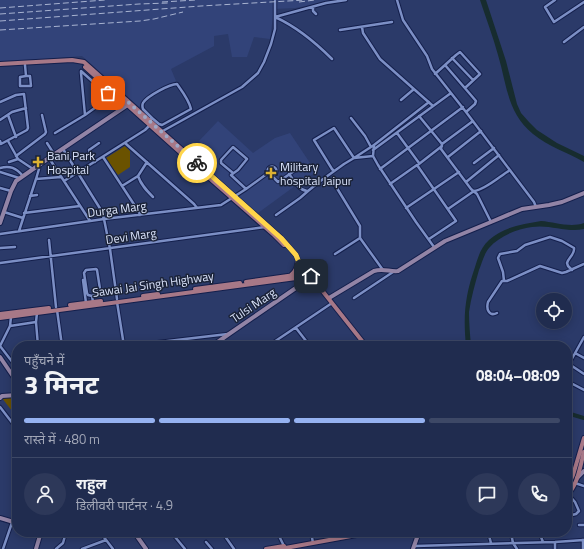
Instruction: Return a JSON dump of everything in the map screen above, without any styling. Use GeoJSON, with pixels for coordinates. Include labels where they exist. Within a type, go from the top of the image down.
{"type":"FeatureCollection","features":[{"type":"Feature","properties":{"kind":"main road"},"geometry":{"type":"LineString","coordinates":[[0,65],[72,60],[84,62],[111,89]]}},
{"type":"Feature","properties":{"kind":"main road"},"geometry":{"type":"LineString","coordinates":[[0,65],[77,62],[82,64],[150,121],[161,133],[267,227],[285,241],[298,260],[333,302],[362,341]]}},
{"type":"Feature","properties":{"kind":"main road"},"geometry":{"type":"LineString","coordinates":[[291,276],[297,267],[298,260]]}},
{"type":"Feature","properties":{"kind":"main road"},"geometry":{"type":"LineString","coordinates":[[0,318],[56,308],[298,277],[310,274]]}},
{"type":"Feature","properties":{"kind":"main road","name":"Sawai Jai Singh Highway"},"geometry":{"type":"LineString","coordinates":[[163,295],[310,274]]}},
{"type":"Feature","properties":{"kind":"main road"},"geometry":{"type":"LineString","coordinates":[[298,277],[319,285]]}},
{"type":"Feature","properties":{"kind":"main road","name":"Sawai Jai Singh Highway"},"geometry":{"type":"LineString","coordinates":[[0,314],[56,308],[93,302],[117,301]]}},
{"type":"Feature","properties":{"kind":"main road"},"geometry":{"type":"LineString","coordinates":[[572,477],[584,438]]}},
{"type":"Feature","properties":{"kind":"main road"},"geometry":{"type":"LineString","coordinates":[[572,489],[577,478],[584,452]]}},
{"type":"Feature","properties":{"kind":"main road"},"geometry":{"type":"LineString","coordinates":[[312,542],[332,537]]}},
{"type":"Feature","properties":{"kind":"main road"},"geometry":{"type":"LineString","coordinates":[[266,549],[342,537]]}},
{"type":"Feature","properties":{"kind":"street"},"geometry":{"type":"LineString","coordinates":[[161,133],[242,87],[258,73],[271,44],[274,29],[275,0]]}},
{"type":"Feature","properties":{"kind":"street"},"geometry":{"type":"LineString","coordinates":[[275,17],[326,3],[346,0]]}},
{"type":"Feature","properties":{"kind":"street"},"geometry":{"type":"LineString","coordinates":[[397,0],[403,20],[427,56],[435,74],[463,107],[534,202],[536,207]]}},
{"type":"Feature","properties":{"kind":"street"},"geometry":{"type":"LineString","coordinates":[[555,0],[545,7],[554,22],[584,2]]}},
{"type":"Feature","properties":{"kind":"street"},"geometry":{"type":"LineString","coordinates":[[313,7],[313,11],[316,14]]}},
{"type":"Feature","properties":{"kind":"street"},"geometry":{"type":"LineString","coordinates":[[278,19],[281,15]]}},
{"type":"Feature","properties":{"kind":"street"},"geometry":{"type":"LineString","coordinates":[[275,17],[288,23],[314,42],[332,59]]}},
{"type":"Feature","properties":{"kind":"street"},"geometry":{"type":"LineString","coordinates":[[340,30],[392,22]]}},
{"type":"Feature","properties":{"kind":"street"},"geometry":{"type":"LineString","coordinates":[[362,27],[363,33],[380,59],[433,106]]}},
{"type":"Feature","properties":{"kind":"street"},"geometry":{"type":"LineString","coordinates":[[564,42],[584,28]]}},
{"type":"Feature","properties":{"kind":"street"},"geometry":{"type":"LineString","coordinates":[[435,74],[460,52],[480,74],[465,88]]}},
{"type":"Feature","properties":{"kind":"street"},"geometry":{"type":"LineString","coordinates":[[452,58],[473,80]]}},
{"type":"Feature","properties":{"kind":"street"},"geometry":{"type":"LineString","coordinates":[[25,65],[26,76]]}},
{"type":"Feature","properties":{"kind":"street"},"geometry":{"type":"LineString","coordinates":[[445,65],[476,100],[475,104],[466,112]]}},
{"type":"Feature","properties":{"kind":"street"},"geometry":{"type":"LineString","coordinates":[[55,133],[84,115],[110,98],[81,72],[84,115]]}},
{"type":"Feature","properties":{"kind":"street"},"geometry":{"type":"LineString","coordinates":[[26,76],[30,76],[31,86],[20,86],[20,77],[26,76]]}},
{"type":"Feature","properties":{"kind":"street"},"geometry":{"type":"LineString","coordinates":[[177,84],[191,109],[162,125],[150,121],[143,109],[142,104],[155,93],[170,85],[177,84]]}},
{"type":"Feature","properties":{"kind":"street"},"geometry":{"type":"LineString","coordinates":[[106,94],[111,89]]}},
{"type":"Feature","properties":{"kind":"street"},"geometry":{"type":"LineString","coordinates":[[401,100],[414,89]]}},
{"type":"Feature","properties":{"kind":"street"},"geometry":{"type":"LineString","coordinates":[[276,215],[334,171],[397,133],[451,92]]}},
{"type":"Feature","properties":{"kind":"street"},"geometry":{"type":"LineString","coordinates":[[0,102],[16,95],[24,94],[28,128],[16,137],[1,144]]}},
{"type":"Feature","properties":{"kind":"street"},"geometry":{"type":"LineString","coordinates":[[372,149],[374,145],[429,102]]}},
{"type":"Feature","properties":{"kind":"street"},"geometry":{"type":"LineString","coordinates":[[0,223],[14,184],[21,177],[128,104]]}},
{"type":"Feature","properties":{"kind":"street"},"geometry":{"type":"LineString","coordinates":[[380,169],[463,107]]}},
{"type":"Feature","properties":{"kind":"street"},"geometry":{"type":"LineString","coordinates":[[0,120],[18,110],[26,108]]}},
{"type":"Feature","properties":{"kind":"street"},"geometry":{"type":"LineString","coordinates":[[9,162],[45,134],[46,132],[42,114]]}},
{"type":"Feature","properties":{"kind":"street"},"geometry":{"type":"LineString","coordinates":[[8,115],[16,137]]}},
{"type":"Feature","properties":{"kind":"street"},"geometry":{"type":"LineString","coordinates":[[419,116],[442,145],[441,148],[466,182],[477,194],[491,222]]}},
{"type":"Feature","properties":{"kind":"street"},"geometry":{"type":"LineString","coordinates":[[351,118],[365,136],[380,169],[434,248]]}},
{"type":"Feature","properties":{"kind":"street"},"geometry":{"type":"LineString","coordinates":[[64,181],[145,130],[150,121]]}},
{"type":"Feature","properties":{"kind":"street"},"geometry":{"type":"LineString","coordinates":[[390,184],[473,121]]}},
{"type":"Feature","properties":{"kind":"street"},"geometry":{"type":"LineString","coordinates":[[334,171],[314,140],[334,128],[354,158]]}},
{"type":"Feature","properties":{"kind":"street"},"geometry":{"type":"LineString","coordinates":[[448,157],[481,131]]}},
{"type":"Feature","properties":{"kind":"street"},"geometry":{"type":"LineString","coordinates":[[397,133],[456,221],[429,239]]}},
{"type":"Feature","properties":{"kind":"street"},"geometry":{"type":"LineString","coordinates":[[8,141],[17,157],[33,169]]}},
{"type":"Feature","properties":{"kind":"street"},"geometry":{"type":"LineString","coordinates":[[47,143],[54,154]]}},
{"type":"Feature","properties":{"kind":"street"},"geometry":{"type":"LineString","coordinates":[[95,162],[89,150],[99,143]]}},
{"type":"Feature","properties":{"kind":"street"},"geometry":{"type":"LineString","coordinates":[[124,143],[197,208]]}},
{"type":"Feature","properties":{"kind":"street"},"geometry":{"type":"LineString","coordinates":[[233,173],[236,173],[247,159],[233,147],[221,160],[221,163],[233,173],[231,175],[246,189]]}},
{"type":"Feature","properties":{"kind":"street"},"geometry":{"type":"LineString","coordinates":[[62,148],[101,210],[104,219],[110,249],[123,341]]}},
{"type":"Feature","properties":{"kind":"street"},"geometry":{"type":"LineString","coordinates":[[474,164],[494,148]]}},
{"type":"Feature","properties":{"kind":"street"},"geometry":{"type":"LineString","coordinates":[[362,157],[364,152]]}},
{"type":"Feature","properties":{"kind":"street"},"geometry":{"type":"LineString","coordinates":[[466,182],[499,155]]}},
{"type":"Feature","properties":{"kind":"street"},"geometry":{"type":"LineString","coordinates":[[354,158],[373,156]]}},
{"type":"Feature","properties":{"kind":"street"},"geometry":{"type":"LineString","coordinates":[[103,157],[140,215]]}},
{"type":"Feature","properties":{"kind":"street"},"geometry":{"type":"LineString","coordinates":[[49,158],[90,221]]}},
{"type":"Feature","properties":{"kind":"street"},"geometry":{"type":"LineString","coordinates":[[122,186],[138,176],[146,162]]}},
{"type":"Feature","properties":{"kind":"street"},"geometry":{"type":"LineString","coordinates":[[19,231],[40,170],[38,165]]}},
{"type":"Feature","properties":{"kind":"street"},"geometry":{"type":"LineString","coordinates":[[303,165],[289,174],[300,189],[308,190]]}},
{"type":"Feature","properties":{"kind":"street"},"geometry":{"type":"LineString","coordinates":[[0,168],[9,166],[16,169],[21,177]]}},
{"type":"Feature","properties":{"kind":"street"},"geometry":{"type":"LineString","coordinates":[[448,209],[474,191],[478,191],[490,184],[510,170]]}},
{"type":"Feature","properties":{"kind":"street"},"geometry":{"type":"LineString","coordinates":[[0,172],[21,177]]}},
{"type":"Feature","properties":{"kind":"street"},"geometry":{"type":"LineString","coordinates":[[406,208],[459,172]]}},
{"type":"Feature","properties":{"kind":"street","name":"Durga Marg"},"geometry":{"type":"LineString","coordinates":[[0,234],[221,204],[270,174],[278,182],[289,174]]}},
{"type":"Feature","properties":{"kind":"street"},"geometry":{"type":"LineString","coordinates":[[138,176],[144,188],[154,197]]}},
{"type":"Feature","properties":{"kind":"street"},"geometry":{"type":"LineString","coordinates":[[36,179],[61,177]]}},
{"type":"Feature","properties":{"kind":"street"},"geometry":{"type":"LineString","coordinates":[[335,185],[360,226],[360,238],[384,270]]}},
{"type":"Feature","properties":{"kind":"street"},"geometry":{"type":"LineString","coordinates":[[0,188],[11,192]]}},
{"type":"Feature","properties":{"kind":"street"},"geometry":{"type":"LineString","coordinates":[[354,298],[394,271],[445,241],[522,209],[562,202],[583,193]]}},
{"type":"Feature","properties":{"kind":"street"},"geometry":{"type":"LineString","coordinates":[[30,196],[37,195]]}},
{"type":"Feature","properties":{"kind":"street"},"geometry":{"type":"LineString","coordinates":[[24,213],[80,206]]}},
{"type":"Feature","properties":{"kind":"street"},"geometry":{"type":"LineString","coordinates":[[4,212],[23,218]]}},
{"type":"Feature","properties":{"kind":"street","name":"Devi Marg"},"geometry":{"type":"LineString","coordinates":[[0,263],[267,227]]}},
{"type":"Feature","properties":{"kind":"street"},"geometry":{"type":"LineString","coordinates":[[504,281],[503,272],[498,258],[500,254],[517,251],[525,245],[550,237],[562,241],[574,248],[574,253],[569,258],[567,263],[570,269]]}},
{"type":"Feature","properties":{"kind":"street"},"geometry":{"type":"LineString","coordinates":[[335,254],[360,238]]}},
{"type":"Feature","properties":{"kind":"street"},"geometry":{"type":"LineString","coordinates":[[49,240],[56,308],[61,341]]}},
{"type":"Feature","properties":{"kind":"street"},"geometry":{"type":"LineString","coordinates":[[0,248],[16,246]]}},
{"type":"Feature","properties":{"kind":"street"},"geometry":{"type":"LineString","coordinates":[[497,313],[491,314],[488,311],[488,302],[502,281],[507,281],[540,266],[562,273],[584,264]]}},
{"type":"Feature","properties":{"kind":"street"},"geometry":{"type":"LineString","coordinates":[[92,296],[96,294],[97,289],[100,289],[97,270],[94,269],[86,270],[84,273],[87,292],[88,295],[92,296],[93,302]]}},
{"type":"Feature","properties":{"kind":"street"},"geometry":{"type":"LineString","coordinates":[[329,298],[374,271],[380,269],[394,271]]}},
{"type":"Feature","properties":{"kind":"street"},"geometry":{"type":"LineString","coordinates":[[83,279],[86,303]]}},
{"type":"Feature","properties":{"kind":"street","name":"Tulsi Marg"},"geometry":{"type":"LineString","coordinates":[[219,341],[306,281]]}},
{"type":"Feature","properties":{"kind":"street"},"geometry":{"type":"LineString","coordinates":[[276,341],[333,302]]}},
{"type":"Feature","properties":{"kind":"street"},"geometry":{"type":"LineString","coordinates":[[37,312],[36,322],[38,341]]}},
{"type":"Feature","properties":{"kind":"street"},"geometry":{"type":"LineString","coordinates":[[11,316],[10,326],[0,346],[12,362]]}},
{"type":"Feature","properties":{"kind":"street"},"geometry":{"type":"LineString","coordinates":[[10,326],[36,322]]}},
{"type":"Feature","properties":{"kind":"street"},"geometry":{"type":"LineString","coordinates":[[296,328],[306,341]]}},
{"type":"Feature","properties":{"kind":"street"},"geometry":{"type":"LineString","coordinates":[[168,341],[229,334]]}},
{"type":"Feature","properties":{"kind":"street"},"geometry":{"type":"LineString","coordinates":[[572,358],[584,339]]}},
{"type":"Feature","properties":{"kind":"street"},"geometry":{"type":"LineString","coordinates":[[575,352],[584,358]]}},
{"type":"Feature","properties":{"kind":"street"},"geometry":{"type":"LineString","coordinates":[[0,358],[12,372]]}},
{"type":"Feature","properties":{"kind":"street"},"geometry":{"type":"LineString","coordinates":[[572,367],[584,374]]}},
{"type":"Feature","properties":{"kind":"street"},"geometry":{"type":"LineString","coordinates":[[572,384],[584,390]]}},
{"type":"Feature","properties":{"kind":"street"},"geometry":{"type":"LineString","coordinates":[[0,398],[2,396],[12,395]]}},
{"type":"Feature","properties":{"kind":"street"},"geometry":{"type":"LineString","coordinates":[[0,407],[12,423]]}},
{"type":"Feature","properties":{"kind":"street"},"geometry":{"type":"LineString","coordinates":[[577,478],[584,471]]}},
{"type":"Feature","properties":{"kind":"street"},"geometry":{"type":"LineString","coordinates":[[575,483],[584,486]]}},
{"type":"Feature","properties":{"kind":"street"},"geometry":{"type":"LineString","coordinates":[[572,499],[575,502],[578,511],[576,514],[572,515]]}},
{"type":"Feature","properties":{"kind":"street"},"geometry":{"type":"LineString","coordinates":[[0,518],[12,521]]}},
{"type":"Feature","properties":{"kind":"street"},"geometry":{"type":"LineString","coordinates":[[579,525],[584,525]]}},
{"type":"Feature","properties":{"kind":"street"},"geometry":{"type":"LineString","coordinates":[[3,549],[12,529]]}},
{"type":"Feature","properties":{"kind":"street"},"geometry":{"type":"LineString","coordinates":[[36,549],[40,537]]}},
{"type":"Feature","properties":{"kind":"street"},"geometry":{"type":"LineString","coordinates":[[56,549],[60,547],[65,537]]}},
{"type":"Feature","properties":{"kind":"street"},"geometry":{"type":"LineString","coordinates":[[104,537],[112,549]]}},
{"type":"Feature","properties":{"kind":"street"},"geometry":{"type":"LineString","coordinates":[[138,537],[146,549]]}},
{"type":"Feature","properties":{"kind":"street"},"geometry":{"type":"LineString","coordinates":[[175,537],[185,549]]}},
{"type":"Feature","properties":{"kind":"street"},"geometry":{"type":"LineString","coordinates":[[226,537],[234,549]]}},
{"type":"Feature","properties":{"kind":"street"},"geometry":{"type":"LineString","coordinates":[[279,537],[282,547]]}},
{"type":"Feature","properties":{"kind":"street"},"geometry":{"type":"LineString","coordinates":[[312,537],[312,542]]}},
{"type":"Feature","properties":{"kind":"street"},"geometry":{"type":"LineString","coordinates":[[417,537],[414,547],[584,540],[584,549]]}},
{"type":"Feature","properties":{"kind":"street"},"geometry":{"type":"LineString","coordinates":[[489,537],[491,543]]}},
{"type":"Feature","properties":{"kind":"street"},"geometry":{"type":"LineString","coordinates":[[511,537],[517,549]]}},
{"type":"Feature","properties":{"kind":"street"},"geometry":{"type":"LineString","coordinates":[[541,537],[543,542]]}},
{"type":"Feature","properties":{"kind":"street"},"geometry":{"type":"LineString","coordinates":[[82,549],[106,540]]}},
{"type":"Feature","properties":{"kind":"street"},"geometry":{"type":"LineString","coordinates":[[206,542],[212,549]]}},
{"type":"Feature","properties":{"kind":"street"},"geometry":{"type":"LineString","coordinates":[[555,542],[555,549]]}},
{"type":"Feature","properties":{"kind":"street"},"geometry":{"type":"LineString","coordinates":[[435,545],[436,549]]}},
{"type":"Feature","properties":{"kind":"shaded area"},"geometry":{"type":"Polygon","coordinates":[[[0,0],[340,0],[295,8],[274,9],[270,39],[254,37],[247,57],[232,57],[228,34],[214,36],[214,46],[171,69],[176,81],[149,96],[139,107],[82,56],[0,63],[0,0]]]}},
{"type":"Feature","properties":{"kind":"shaded area"},"geometry":{"type":"Polygon","coordinates":[[[480,0],[486,0],[521,113],[537,130],[557,143],[584,156],[584,162],[539,139],[524,126],[518,117],[509,98],[496,48],[480,0]]]}},
{"type":"Feature","properties":{"kind":"shaded area"},"geometry":{"type":"Polygon","coordinates":[[[218,121],[253,153],[275,138],[290,133],[316,172],[258,213],[193,156],[203,145],[199,141],[218,121]]]}},
{"type":"Feature","properties":{"kind":"shaded area"},"geometry":{"type":"Polygon","coordinates":[[[125,146],[130,151],[130,167],[118,175],[106,158],[125,146]]]}},
{"type":"Feature","properties":{"kind":"shaded area"},"geometry":{"type":"Polygon","coordinates":[[[541,221],[573,225],[584,223],[584,229],[571,230],[539,226],[532,227],[520,229],[493,244],[487,250],[479,270],[469,312],[471,341],[466,341],[465,315],[467,297],[477,260],[482,249],[489,240],[500,232],[527,223],[541,221]]]}},
{"type":"Feature","properties":{"kind":"shaded area"},"geometry":{"type":"Polygon","coordinates":[[[12,397],[12,411],[2,398],[12,397]]]}},
{"type":"Feature","properties":{"kind":"waterway"},"geometry":{"type":"LineString","coordinates":[[572,414],[584,418]]}},
{"type":"Feature","properties":{"kind":"railway"},"geometry":{"type":"LineString","coordinates":[[0,8],[105,0]]}},
{"type":"Feature","properties":{"kind":"railway"},"geometry":{"type":"LineString","coordinates":[[162,2],[196,0]]}},
{"type":"Feature","properties":{"kind":"railway"},"geometry":{"type":"LineString","coordinates":[[0,21],[305,0]]}},
{"type":"Feature","properties":{"kind":"railway"},"geometry":{"type":"LineString","coordinates":[[299,2],[315,0]]}},
{"type":"Feature","properties":{"kind":"railway"},"geometry":{"type":"LineString","coordinates":[[0,14],[168,3]]}},
{"type":"Feature","properties":{"kind":"railway"},"geometry":{"type":"LineString","coordinates":[[0,30],[140,21],[183,12]]}},
{"type":"Feature","properties":{"kind":"way so far"},"geometry":{"type":"LineString","coordinates":[[108,93],[112,88],[197,163]]}},
{"type":"Feature","properties":{"kind":"place","name":"Bani Park Hospital"},"geometry":{"type":"Point","coordinates":[38,162]}},
{"type":"Feature","properties":{"kind":"place","name":"Military hospital Jaipur"},"geometry":{"type":"Point","coordinates":[271,173]}},
{"type":"Feature","properties":{"kind":"route"},"geometry":{"type":"LineString","coordinates":[[197,163],[270,227],[287,244],[311,276]]}}]}
